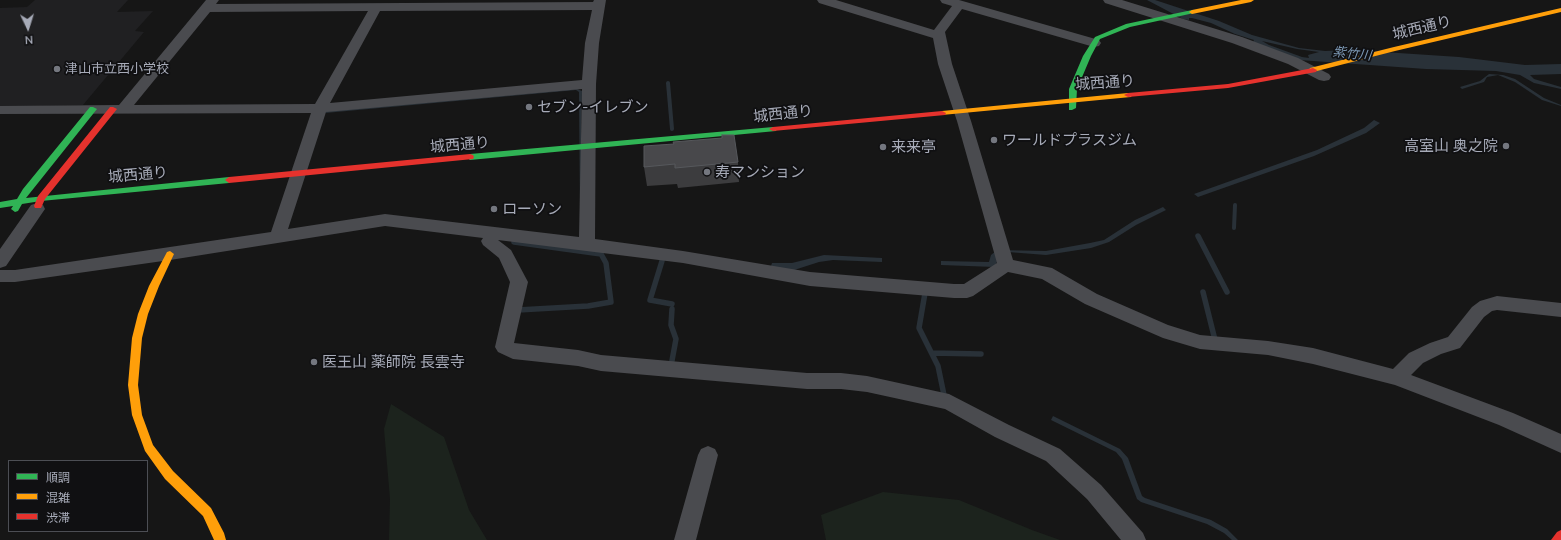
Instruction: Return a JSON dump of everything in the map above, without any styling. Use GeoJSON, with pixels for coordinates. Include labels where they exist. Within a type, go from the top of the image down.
{"type":"FeatureCollection","features":[{"type":"Feature","properties":{"kind":"main road"},"geometry":{"type":"LineString","coordinates":[[1072,104],[1074,84],[1097,38],[1128,25],[1249,0]]}},
{"type":"Feature","properties":{"kind":"main road","name":"城西通り"},"geometry":{"type":"LineString","coordinates":[[18,202],[9,214],[41,205],[963,118],[1155,93],[1228,86],[1312,75],[1333,65],[1394,49],[1561,10]]}},
{"type":"Feature","properties":{"kind":"main road"},"geometry":{"type":"LineString","coordinates":[[1206,97],[1267,88]]}},
{"type":"Feature","properties":{"kind":"main road","name":"城西通り"},"geometry":{"type":"LineString","coordinates":[[987,118],[1072,104],[1160,102]]}},
{"type":"Feature","properties":{"kind":"main road"},"geometry":{"type":"LineString","coordinates":[[18,202],[93,109]]}},
{"type":"Feature","properties":{"kind":"main road"},"geometry":{"type":"LineString","coordinates":[[41,205],[118,109]]}},
{"type":"Feature","properties":{"kind":"main road","name":"城西通り"},"geometry":{"type":"LineString","coordinates":[[0,205],[18,202],[41,205]]}},
{"type":"Feature","properties":{"kind":"main road"},"geometry":{"type":"LineString","coordinates":[[170,254],[142,314],[137,338],[134,385],[137,415],[149,448],[169,476],[207,512],[220,536],[220,540]]}},
{"type":"Feature","properties":{"kind":"main road"},"geometry":{"type":"LineString","coordinates":[[1557,540],[1561,536]]}},
{"type":"Feature","properties":{"kind":"street"},"geometry":{"type":"LineString","coordinates":[[823,0],[939,36]]}},
{"type":"Feature","properties":{"kind":"street"},"geometry":{"type":"LineString","coordinates":[[946,0],[1094,43]]}},
{"type":"Feature","properties":{"kind":"street"},"geometry":{"type":"LineString","coordinates":[[1109,0],[1237,40],[1293,61],[1312,75],[1327,77]]}},
{"type":"Feature","properties":{"kind":"street"},"geometry":{"type":"LineString","coordinates":[[118,109],[210,4],[376,7],[599,3],[592,41],[589,84],[587,244]]}},
{"type":"Feature","properties":{"kind":"street"},"geometry":{"type":"LineString","coordinates":[[959,4],[939,32],[939,36],[945,64],[963,118],[1006,265]]}},
{"type":"Feature","properties":{"kind":"street"},"geometry":{"type":"LineString","coordinates":[[277,238],[297,182],[320,108],[376,7]]}},
{"type":"Feature","properties":{"kind":"street"},"geometry":{"type":"LineString","coordinates":[[0,110],[320,108],[589,84]]}},
{"type":"Feature","properties":{"kind":"street"},"geometry":{"type":"LineString","coordinates":[[0,262],[41,205]]}},
{"type":"Feature","properties":{"kind":"street"},"geometry":{"type":"LineString","coordinates":[[0,276],[15,276],[170,254],[385,220],[495,232],[683,257],[810,279],[954,291],[967,291],[1006,265],[1046,273],[1098,302],[1163,331],[1200,342],[1268,348],[1313,356],[1397,378],[1506,419],[1561,444]]}},
{"type":"Feature","properties":{"kind":"street"},"geometry":{"type":"LineString","coordinates":[[495,232],[489,241],[505,254],[519,282],[504,347],[513,351],[578,358],[601,363],[807,381],[867,384],[949,402],[1002,431],[1053,455],[1094,492],[1135,540]]}},
{"type":"Feature","properties":{"kind":"street"},"geometry":{"type":"LineString","coordinates":[[1397,378],[1416,358],[1436,348],[1454,343],[1478,312],[1486,306],[1497,303],[1561,310]]}},
{"type":"Feature","properties":{"kind":"street"},"geometry":{"type":"LineString","coordinates":[[685,540],[708,454]]}},
{"type":"Feature","properties":{"kind":"shaded area","name":"津山市立西小学校"},"geometry":{"type":"Polygon","coordinates":[[[35,0],[128,0],[117,12],[153,11],[135,31],[144,32],[83,105],[0,107],[0,8],[27,7],[35,0]]]}},
{"type":"Feature","properties":{"kind":"shaded area"},"geometry":{"type":"Polygon","coordinates":[[[391,404],[444,437],[469,510],[487,540],[389,540],[390,499],[384,429],[391,404]]]}},
{"type":"Feature","properties":{"kind":"shaded area"},"geometry":{"type":"Polygon","coordinates":[[[883,492],[959,500],[1060,540],[826,540],[821,515],[883,492]]]}},
{"type":"Feature","properties":{"kind":"water","name":"紫竹川"},"geometry":{"type":"Polygon","coordinates":[[[1147,0],[1155,0],[1219,21],[1252,35],[1299,48],[1325,51],[1353,50],[1459,57],[1525,65],[1561,64],[1561,74],[1530,75],[1534,79],[1561,87],[1561,89],[1534,83],[1520,75],[1496,71],[1426,69],[1299,60],[1252,44],[1254,40],[1235,34],[1211,23],[1192,18],[1189,18],[1189,20],[1183,19],[1147,0]],[[1262,41],[1302,57],[1309,58],[1308,55],[1319,52],[1297,49],[1262,41]]]}},
{"type":"Feature","properties":{"kind":"water"},"geometry":{"type":"Polygon","coordinates":[[[1489,74],[1503,75],[1515,79],[1544,98],[1561,106],[1542,100],[1515,82],[1498,75],[1487,77],[1484,82],[1462,89],[1460,87],[1480,81],[1489,74]]]}},
{"type":"Feature","properties":{"kind":"water"},"geometry":{"type":"Polygon","coordinates":[[[577,89],[582,91],[581,137],[583,172],[580,212],[579,92],[576,90],[325,113],[327,111],[577,89]]]}},
{"type":"Feature","properties":{"kind":"water"},"geometry":{"type":"Polygon","coordinates":[[[1374,120],[1380,123],[1366,133],[1314,156],[1198,197],[1194,194],[1317,150],[1364,128],[1374,120]]]}},
{"type":"Feature","properties":{"kind":"water"},"geometry":{"type":"Polygon","coordinates":[[[1163,207],[1166,210],[1136,225],[1109,242],[1091,248],[1046,255],[1008,252],[998,259],[995,267],[941,265],[941,261],[989,262],[991,255],[997,250],[1046,251],[1104,240],[1135,220],[1163,207]]]}},
{"type":"Feature","properties":{"kind":"water"},"geometry":{"type":"Polygon","coordinates":[[[824,255],[882,258],[882,262],[833,260],[819,262],[791,271],[770,269],[772,263],[792,263],[824,255]]]}},
{"type":"Feature","properties":{"kind":"water"},"geometry":{"type":"Polygon","coordinates":[[[1053,416],[1120,449],[1128,458],[1142,496],[1211,520],[1227,529],[1238,540],[1232,540],[1224,533],[1207,524],[1141,502],[1137,499],[1122,459],[1116,452],[1051,420],[1053,416]]]}},
{"type":"Feature","properties":{"kind":"building"},"geometry":{"type":"Polygon","coordinates":[[[722,135],[734,135],[738,162],[675,168],[675,164],[644,167],[644,146],[722,138],[722,135]]]}},
{"type":"Feature","properties":{"kind":"waterway"},"geometry":{"type":"LineString","coordinates":[[668,83],[672,129]]}},
{"type":"Feature","properties":{"kind":"waterway"},"geometry":{"type":"LineString","coordinates":[[1234,228],[1235,205]]}},
{"type":"Feature","properties":{"kind":"waterway"},"geometry":{"type":"LineString","coordinates":[[1198,236],[1227,292]]}},
{"type":"Feature","properties":{"kind":"waterway"},"geometry":{"type":"LineString","coordinates":[[514,242],[601,254],[606,263],[611,302],[588,306],[518,310]]}},
{"type":"Feature","properties":{"kind":"waterway"},"geometry":{"type":"LineString","coordinates":[[662,261],[650,300],[672,304]]}},
{"type":"Feature","properties":{"kind":"waterway"},"geometry":{"type":"LineString","coordinates":[[1203,292],[1215,340]]}},
{"type":"Feature","properties":{"kind":"waterway"},"geometry":{"type":"LineString","coordinates":[[925,293],[919,328],[938,366],[944,395]]}},
{"type":"Feature","properties":{"kind":"waterway"},"geometry":{"type":"LineString","coordinates":[[671,366],[676,339],[671,325],[672,309]]}},
{"type":"Feature","properties":{"kind":"waterway"},"geometry":{"type":"LineString","coordinates":[[932,353],[981,354]]}},
{"type":"Feature","properties":{"kind":"traffic: fast"},"geometry":{"type":"LineString","coordinates":[[1072,108],[1073,89],[1087,56],[1097,38],[1128,25],[1192,12]]}},
{"type":"Feature","properties":{"kind":"traffic: fast"},"geometry":{"type":"LineString","coordinates":[[15,209],[26,191],[93,109]]}},
{"type":"Feature","properties":{"kind":"traffic: fast"},"geometry":{"type":"LineString","coordinates":[[470,157],[773,129]]}},
{"type":"Feature","properties":{"kind":"traffic: fast"},"geometry":{"type":"LineString","coordinates":[[0,205],[41,198],[229,180]]}},
{"type":"Feature","properties":{"kind":"traffic: slow"},"geometry":{"type":"LineString","coordinates":[[1192,12],[1251,0]]}},
{"type":"Feature","properties":{"kind":"traffic: slow"},"geometry":{"type":"LineString","coordinates":[[1313,70],[1394,49],[1561,10]]}},
{"type":"Feature","properties":{"kind":"traffic: slow"},"geometry":{"type":"LineString","coordinates":[[942,113],[1128,95]]}},
{"type":"Feature","properties":{"kind":"traffic: slow"},"geometry":{"type":"LineString","coordinates":[[170,254],[154,286],[143,314],[137,338],[133,385],[137,415],[149,448],[169,475],[207,512],[220,537],[220,540]]}},
{"type":"Feature","properties":{"kind":"traffic: jam"},"geometry":{"type":"LineString","coordinates":[[1128,95],[1228,86],[1313,70]]}},
{"type":"Feature","properties":{"kind":"traffic: jam"},"geometry":{"type":"LineString","coordinates":[[38,206],[41,198],[113,109]]}},
{"type":"Feature","properties":{"kind":"traffic: jam"},"geometry":{"type":"LineString","coordinates":[[773,129],[942,113]]}},
{"type":"Feature","properties":{"kind":"traffic: jam"},"geometry":{"type":"LineString","coordinates":[[229,180],[470,157]]}},
{"type":"Feature","properties":{"kind":"traffic: jam"},"geometry":{"type":"LineString","coordinates":[[1557,540],[1561,536]]}},
{"type":"Feature","properties":{"kind":"place","name":"津山市立西小学校"},"geometry":{"type":"Point","coordinates":[57,69]}},
{"type":"Feature","properties":{"kind":"place","name":"セブン-イレブン"},"geometry":{"type":"Point","coordinates":[529,107]}},
{"type":"Feature","properties":{"kind":"place","name":"ワールドプラスジム"},"geometry":{"type":"Point","coordinates":[994,140]}},
{"type":"Feature","properties":{"kind":"place","name":"高室山 奥之院"},"geometry":{"type":"Point","coordinates":[1506,146]}},
{"type":"Feature","properties":{"kind":"place","name":"来来亭"},"geometry":{"type":"Point","coordinates":[883,147]}},
{"type":"Feature","properties":{"kind":"place","name":"寿マンション"},"geometry":{"type":"Point","coordinates":[707,172]}},
{"type":"Feature","properties":{"kind":"place","name":"ローソン"},"geometry":{"type":"Point","coordinates":[494,209]}},
{"type":"Feature","properties":{"kind":"place","name":"医王山 薬師院 長雲寺"},"geometry":{"type":"Point","coordinates":[314,362]}}]}
